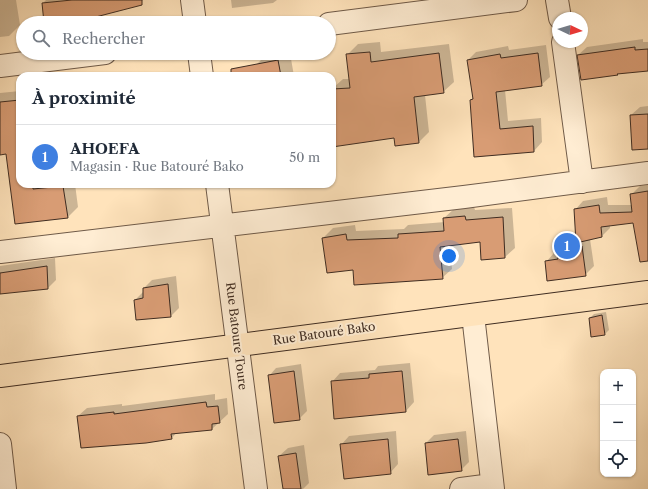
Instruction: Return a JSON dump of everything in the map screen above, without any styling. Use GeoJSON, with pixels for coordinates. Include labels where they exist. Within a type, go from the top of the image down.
{"type":"FeatureCollection","features":[{"type":"Feature","properties":{"kind":"main road","name":"Rue Batouré Bako"},"geometry":{"type":"LineString","coordinates":[[0,376],[648,292]]}},
{"type":"Feature","properties":{"kind":"street"},"geometry":{"type":"LineString","coordinates":[[192,0],[194,16]]}},
{"type":"Feature","properties":{"kind":"street"},"geometry":{"type":"LineString","coordinates":[[336,23],[516,0]]}},
{"type":"Feature","properties":{"kind":"street"},"geometry":{"type":"LineString","coordinates":[[557,0],[559,12]]}},
{"type":"Feature","properties":{"kind":"street"},"geometry":{"type":"LineString","coordinates":[[564,48],[582,182]]}},
{"type":"Feature","properties":{"kind":"street"},"geometry":{"type":"LineString","coordinates":[[0,66],[48,60]]}},
{"type":"Feature","properties":{"kind":"street"},"geometry":{"type":"LineString","coordinates":[[200,60],[201,72]]}},
{"type":"Feature","properties":{"kind":"street"},"geometry":{"type":"LineString","coordinates":[[0,252],[648,173]]}},
{"type":"Feature","properties":{"kind":"street","name":"Rue Batoure Toure"},"geometry":{"type":"LineString","coordinates":[[217,188],[256,489]]}},
{"type":"Feature","properties":{"kind":"street"},"geometry":{"type":"LineString","coordinates":[[461,489],[492,487],[473,315]]}},
{"type":"Feature","properties":{"kind":"street"},"geometry":{"type":"LineString","coordinates":[[0,444],[5,489]]}},
{"type":"Feature","properties":{"kind":"building"},"geometry":{"type":"Polygon","coordinates":[[[72,0],[142,0],[142,5],[99,16],[43,16],[42,3],[72,0]]]}},
{"type":"Feature","properties":{"kind":"building"},"geometry":{"type":"Polygon","coordinates":[[[635,47],[635,50],[648,49],[648,71],[581,80],[577,55],[635,47]]]}},
{"type":"Feature","properties":{"kind":"building"},"geometry":{"type":"Polygon","coordinates":[[[370,52],[371,62],[439,53],[444,93],[414,97],[419,143],[395,146],[394,138],[336,146],[336,89],[350,88],[346,54],[370,52]]]}},
{"type":"Feature","properties":{"kind":"building"},"geometry":{"type":"Polygon","coordinates":[[[538,53],[542,86],[496,92],[500,129],[533,126],[534,152],[474,157],[470,100],[473,99],[467,60],[500,54],[501,58],[538,53]]]}},
{"type":"Feature","properties":{"kind":"building"},"geometry":{"type":"Polygon","coordinates":[[[278,60],[280,72],[231,72],[231,69],[278,60]]]}},
{"type":"Feature","properties":{"kind":"building"},"geometry":{"type":"Polygon","coordinates":[[[16,100],[16,188],[63,188],[68,218],[15,224],[6,154],[0,155],[0,102],[16,100]]]}},
{"type":"Feature","properties":{"kind":"building"},"geometry":{"type":"Polygon","coordinates":[[[648,114],[648,149],[632,150],[630,115],[648,114]]]}},
{"type":"Feature","properties":{"kind":"building"},"geometry":{"type":"Polygon","coordinates":[[[648,191],[648,261],[640,262],[633,223],[601,227],[602,237],[576,243],[574,209],[599,205],[600,213],[632,212],[630,194],[648,191]]]}},
{"type":"Feature","properties":{"kind":"building"},"geometry":{"type":"Polygon","coordinates":[[[465,216],[466,220],[503,217],[505,258],[481,260],[480,242],[440,247],[443,279],[354,285],[353,270],[327,273],[322,238],[346,234],[347,240],[398,238],[398,234],[444,231],[443,218],[465,216]]]}},
{"type":"Feature","properties":{"kind":"building"},"geometry":{"type":"Polygon","coordinates":[[[582,246],[586,276],[547,281],[545,261],[558,259],[557,250],[582,246]]]}},
{"type":"Feature","properties":{"kind":"building"},"geometry":{"type":"Polygon","coordinates":[[[47,266],[48,289],[0,294],[0,273],[47,266]]]}},
{"type":"Feature","properties":{"kind":"building"},"geometry":{"type":"Polygon","coordinates":[[[168,284],[171,317],[136,320],[134,300],[143,298],[143,288],[168,284]]]}},
{"type":"Feature","properties":{"kind":"building"},"geometry":{"type":"Polygon","coordinates":[[[602,315],[605,335],[591,337],[589,318],[602,315]]]}},
{"type":"Feature","properties":{"kind":"building"},"geometry":{"type":"Polygon","coordinates":[[[294,371],[300,420],[274,423],[268,375],[294,371]]]}},
{"type":"Feature","properties":{"kind":"building"},"geometry":{"type":"Polygon","coordinates":[[[402,371],[406,412],[334,419],[331,381],[369,378],[369,374],[402,371]]]}},
{"type":"Feature","properties":{"kind":"building"},"geometry":{"type":"Polygon","coordinates":[[[206,402],[207,407],[218,406],[220,423],[212,424],[212,430],[171,434],[172,439],[146,443],[81,448],[77,416],[114,412],[114,414],[206,402]]]}},
{"type":"Feature","properties":{"kind":"building"},"geometry":{"type":"Polygon","coordinates":[[[388,439],[391,474],[344,479],[340,444],[388,439]]]}},
{"type":"Feature","properties":{"kind":"building"},"geometry":{"type":"Polygon","coordinates":[[[458,439],[462,471],[428,475],[425,443],[458,439]]]}},
{"type":"Feature","properties":{"kind":"building"},"geometry":{"type":"Polygon","coordinates":[[[296,453],[301,489],[283,489],[278,456],[296,453]]]}},
{"type":"Feature","properties":{"kind":"place","name":"AHOEFA"},"geometry":{"type":"Point","coordinates":[567,246]}}]}
